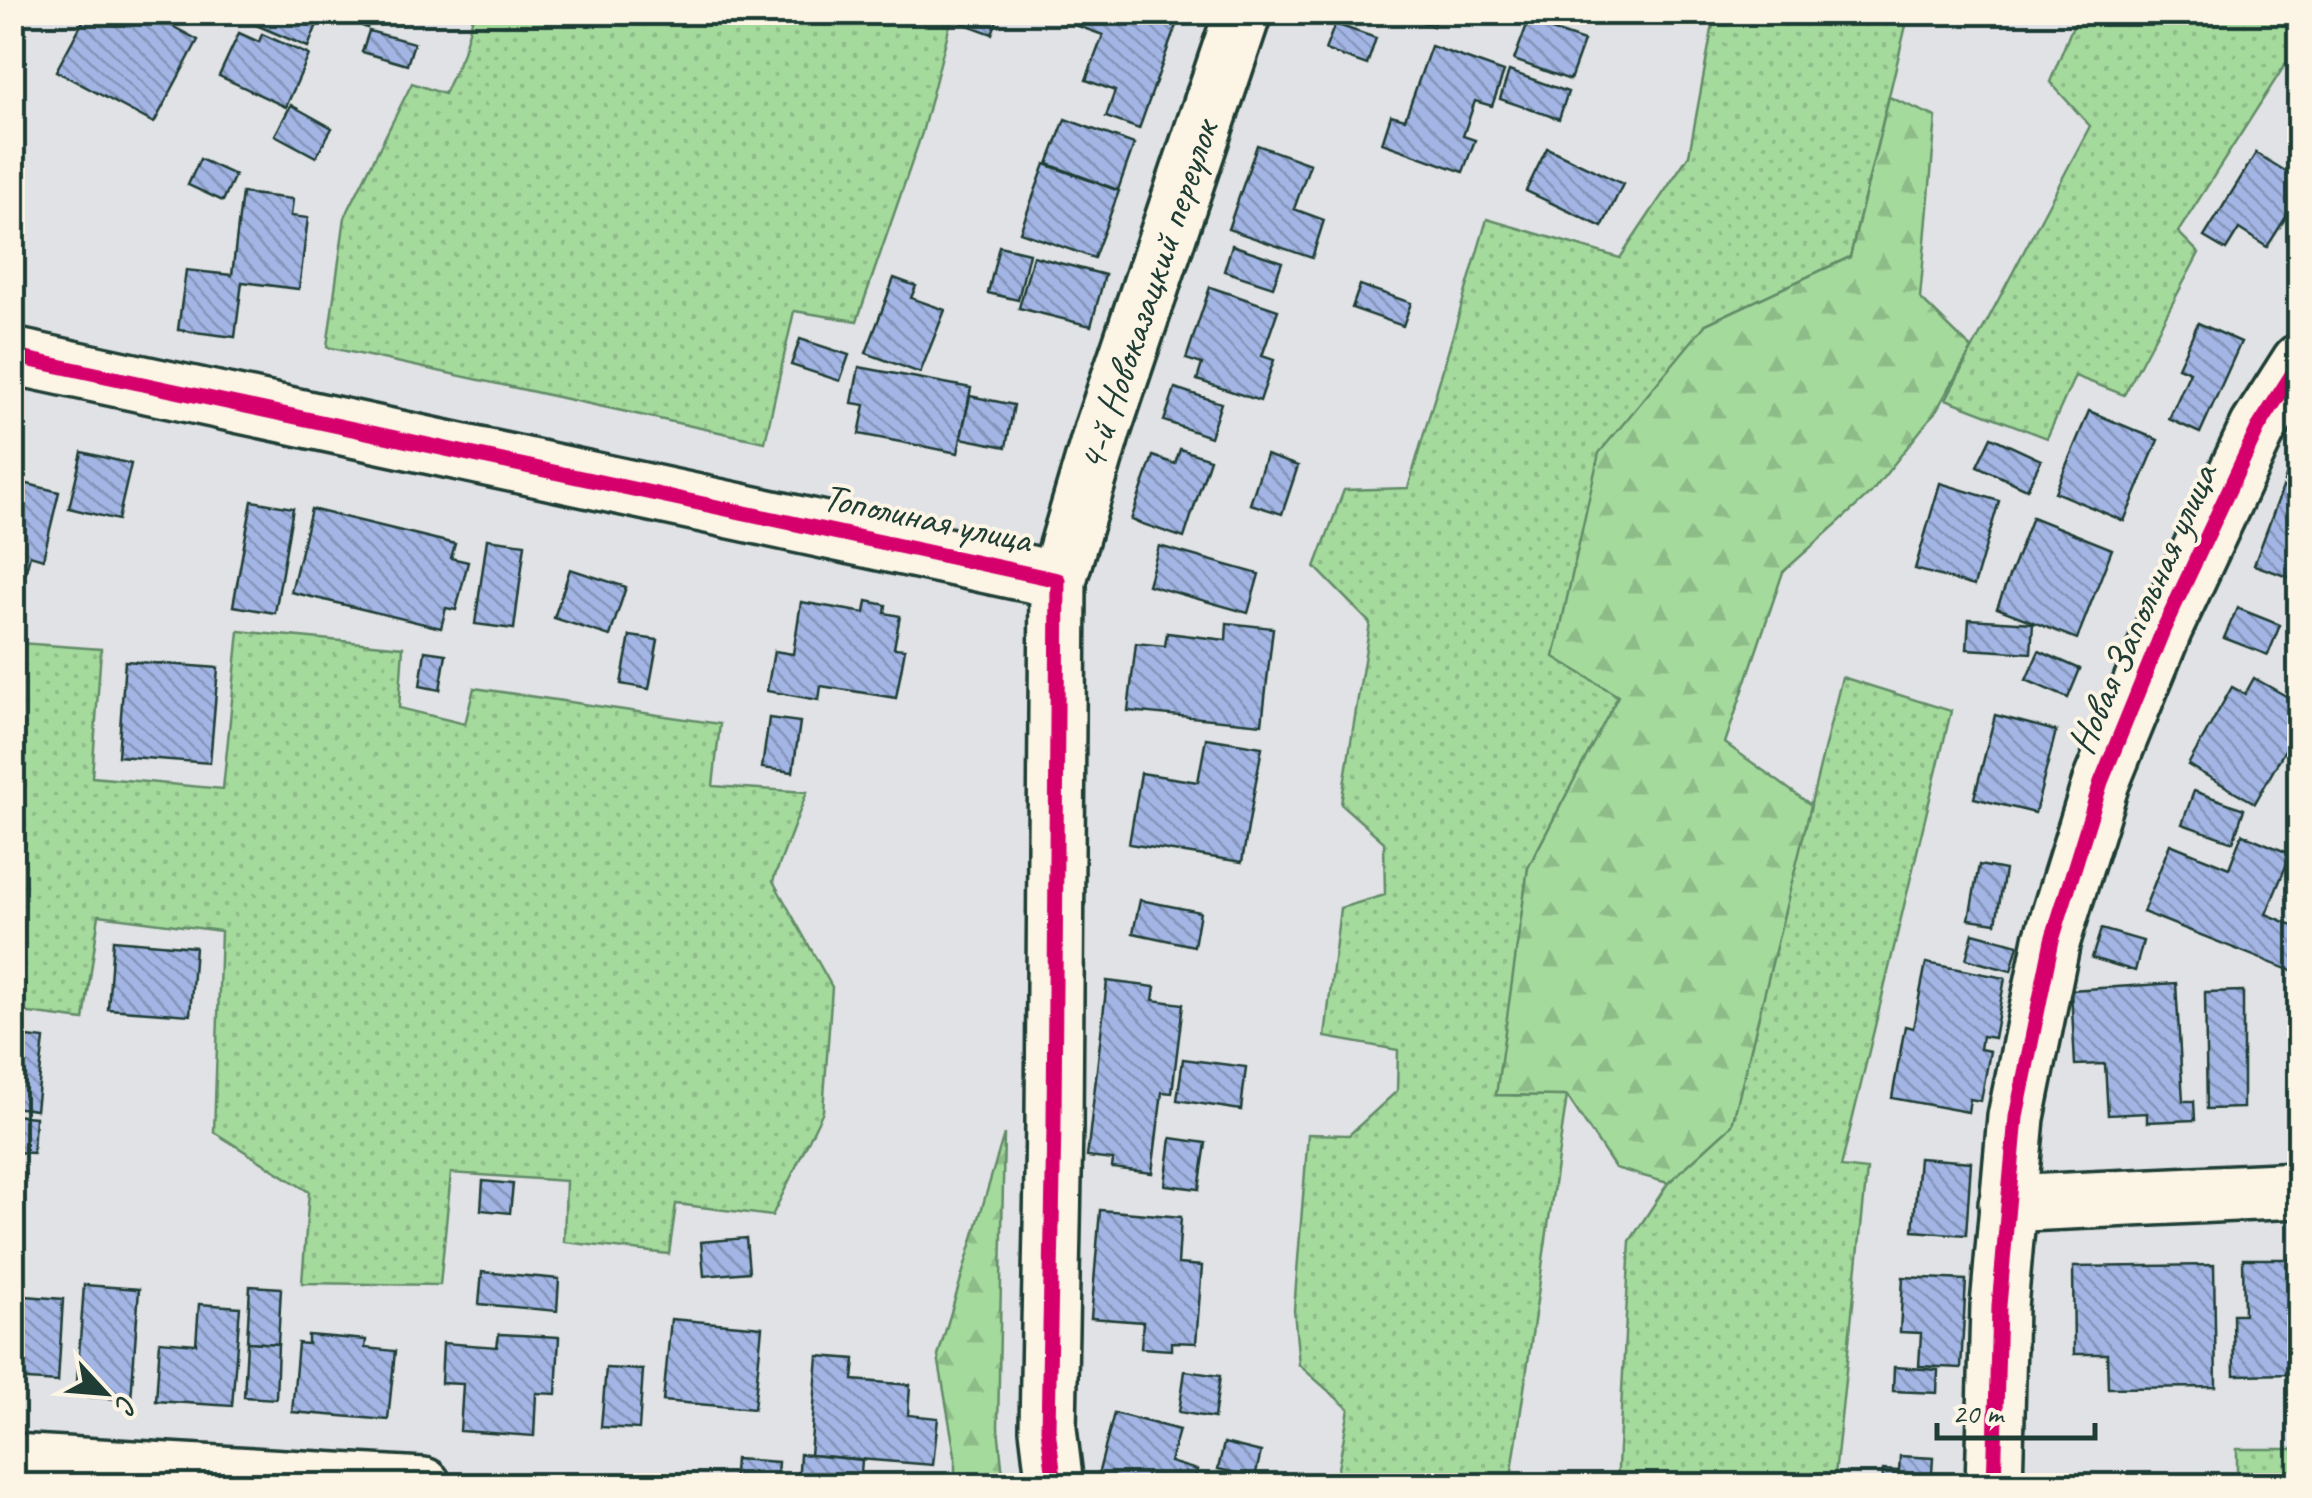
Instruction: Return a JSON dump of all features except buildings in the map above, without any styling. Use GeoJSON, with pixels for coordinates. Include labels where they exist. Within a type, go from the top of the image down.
{"type":"FeatureCollection","features":[{"type":"Feature","properties":{"kind":"street","name":"4-й Новоказацкий переулок"},"geometry":{"type":"LineString","coordinates":[[1058,580],[1103,428],[1242,12]]}},
{"type":"Feature","properties":{"kind":"street","name":"Тополиная улица"},"geometry":{"type":"LineString","coordinates":[[12,356],[1058,580],[1048,1429],[1055,1486]]}},
{"type":"Feature","properties":{"kind":"street","name":"Новая Запольная улица"},"geometry":{"type":"LineString","coordinates":[[1994,1486],[1998,1306],[2016,1117],[2052,940],[2101,782],[2164,628],[2258,428],[2300,362]]}},
{"type":"Feature","properties":{"kind":"street"},"geometry":{"type":"LineString","coordinates":[[2008,1204],[2300,1190]]}},
{"type":"Feature","properties":{"kind":"street"},"geometry":{"type":"LineString","coordinates":[[12,1462],[423,1486]]}},
{"type":"Feature","properties":{"kind":"green space"},"geometry":{"type":"Polygon","coordinates":[[[474,13],[953,13],[922,133],[857,321],[794,311],[765,442],[327,347],[345,217],[412,83],[444,94],[462,55],[474,13]]]}},
{"type":"Feature","properties":{"kind":"green space"},"geometry":{"type":"Polygon","coordinates":[[[1715,13],[1909,13],[1850,257],[1706,324],[1619,696],[1528,868],[1497,1095],[1567,1096],[1510,1485],[1335,1485],[1349,1409],[1299,1365],[1294,1310],[1308,1134],[1349,1135],[1397,1091],[1398,1050],[1325,1037],[1340,908],[1385,895],[1384,842],[1341,804],[1370,623],[1315,567],[1344,490],[1408,488],[1487,219],[1620,258],[1689,155],[1715,13]]]}},
{"type":"Feature","properties":{"kind":"green space"},"geometry":{"type":"Polygon","coordinates":[[[2078,13],[2299,13],[2299,43],[2178,232],[2199,253],[2124,395],[2075,376],[2047,438],[1946,399],[2090,126],[2050,82],[2078,13]]]}},
{"type":"Feature","properties":{"kind":"green space"},"geometry":{"type":"Polygon","coordinates":[[[1889,97],[1936,117],[1920,298],[1972,349],[1936,411],[1871,493],[1783,572],[1725,743],[1811,805],[1732,1125],[1668,1183],[1615,1168],[1567,1096],[1496,1095],[1528,868],[1618,696],[1554,657],[1599,453],[1706,324],[1850,257],[1889,97]]]}},
{"type":"Feature","properties":{"kind":"green space"},"geometry":{"type":"Polygon","coordinates":[[[239,631],[403,647],[399,708],[465,724],[474,688],[720,724],[713,786],[807,792],[773,881],[832,987],[823,1111],[772,1216],[676,1204],[669,1254],[564,1242],[566,1181],[451,1173],[440,1285],[302,1283],[309,1192],[214,1132],[221,931],[99,915],[84,1020],[13,1011],[12,969],[17,930],[12,929],[12,691],[20,643],[101,649],[92,777],[223,789],[239,631]]]}},
{"type":"Feature","properties":{"kind":"green space"},"geometry":{"type":"Polygon","coordinates":[[[1842,677],[1951,711],[1841,1167],[1867,1170],[1834,1485],[1617,1486],[1630,1241],[1668,1183],[1732,1124],[1842,677]]]}},
{"type":"Feature","properties":{"kind":"green space"},"geometry":{"type":"Polygon","coordinates":[[[1004,1134],[998,1427],[1004,1485],[955,1485],[955,1455],[938,1356],[1004,1134]]]}},
{"type":"Feature","properties":{"kind":"green space"},"geometry":{"type":"Polygon","coordinates":[[[2237,1449],[2299,1449],[2299,1485],[2237,1485],[2237,1449]]]}},
{"type":"Feature","properties":{"kind":"cycle path"},"geometry":{"type":"LineString","coordinates":[[12,356],[1058,580],[1048,1429],[1055,1486]]}},
{"type":"Feature","properties":{"kind":"cycle path"},"geometry":{"type":"LineString","coordinates":[[1994,1486],[1999,1306],[2016,1117],[2052,940],[2101,782],[2164,628],[2258,428],[2300,362]]}}]}
